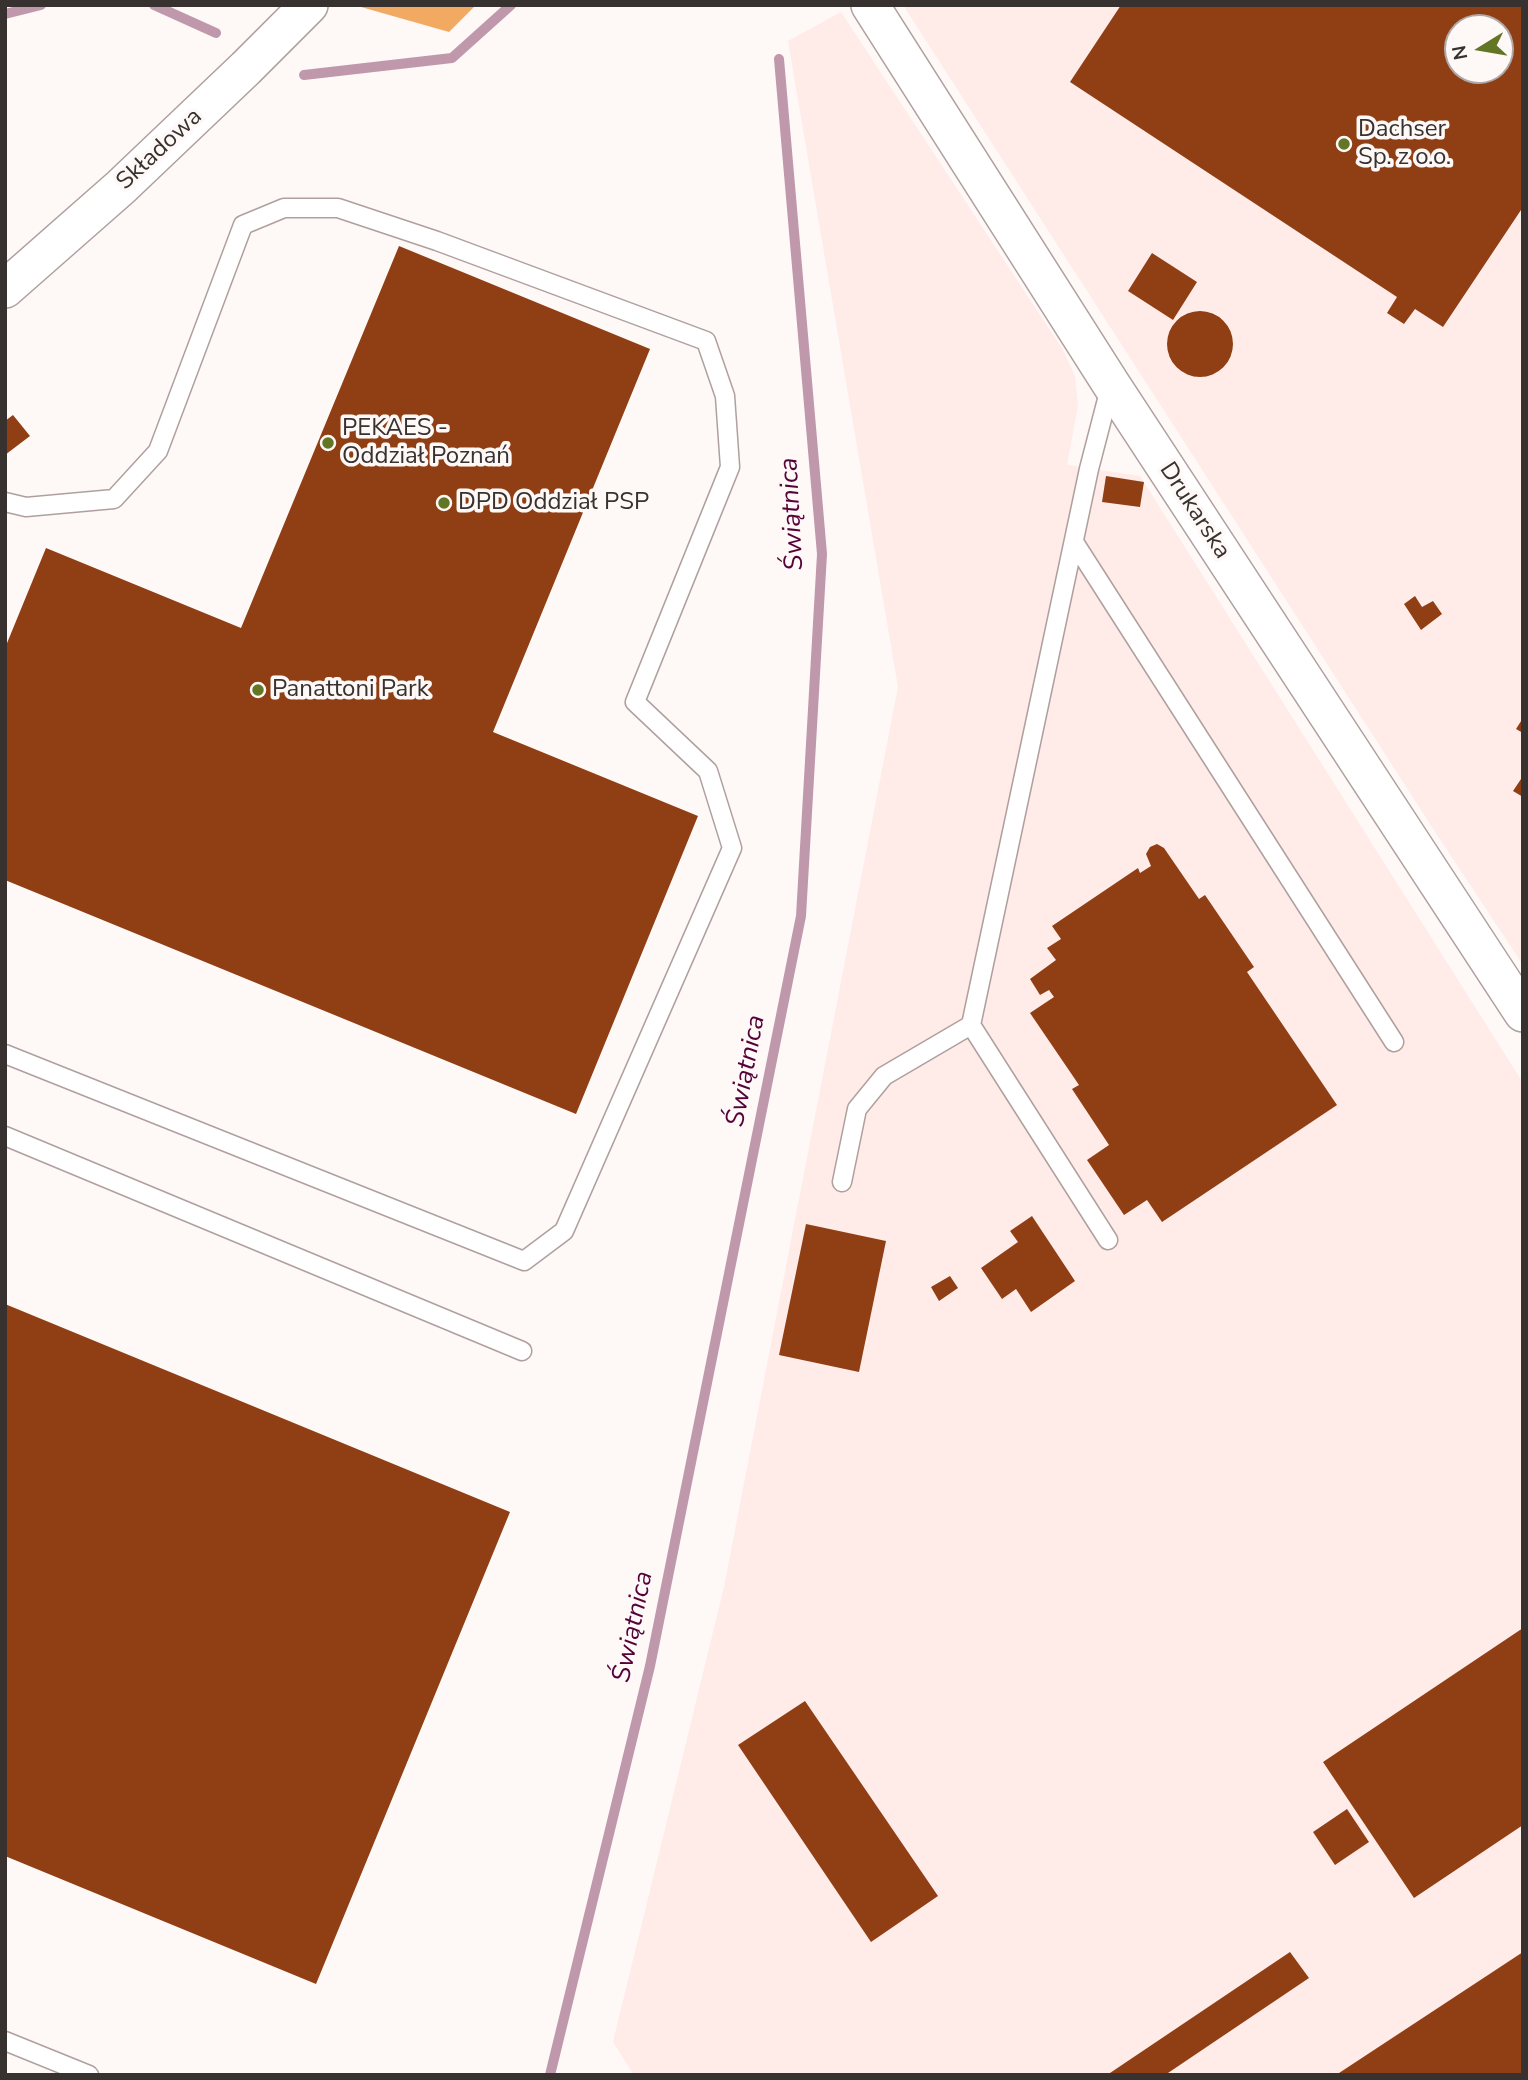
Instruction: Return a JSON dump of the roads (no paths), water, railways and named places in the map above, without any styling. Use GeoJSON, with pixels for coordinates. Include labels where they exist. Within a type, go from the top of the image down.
{"type":"FeatureCollection","features":[{"type":"Feature","properties":{"kind":"street","name":"Składowa"},"geometry":{"type":"LineString","coordinates":[[5,289],[121,187],[309,5]]}},
{"type":"Feature","properties":{"kind":"street","name":"Drukarska"},"geometry":{"type":"LineString","coordinates":[[870,5],[1111,384],[1523,1013]]}},
{"type":"Feature","properties":{"kind":"lane"},"geometry":{"type":"LineString","coordinates":[[5,502],[26,507],[114,499],[159,451],[243,225],[285,208],[338,208],[437,241],[705,341],[724,396],[730,467],[635,702],[708,771],[733,848],[564,1231],[524,1261],[5,1054]]}},
{"type":"Feature","properties":{"kind":"lane"},"geometry":{"type":"LineString","coordinates":[[1108,1240],[971,1025],[1089,469],[1111,384]]}},
{"type":"Feature","properties":{"kind":"lane"},"geometry":{"type":"LineString","coordinates":[[1074,541],[1394,1042]]}},
{"type":"Feature","properties":{"kind":"lane"},"geometry":{"type":"LineString","coordinates":[[842,1182],[857,1109],[877,1084],[884,1076],[971,1025]]}},
{"type":"Feature","properties":{"kind":"lane"},"geometry":{"type":"LineString","coordinates":[[5,1136],[522,1351]]}},
{"type":"Feature","properties":{"kind":"lane"},"geometry":{"type":"LineString","coordinates":[[5,2041],[89,2075]]}},
{"type":"Feature","properties":{"kind":"waterway"},"geometry":{"type":"LineString","coordinates":[[5,14],[41,5]]}},
{"type":"Feature","properties":{"kind":"waterway"},"geometry":{"type":"LineString","coordinates":[[154,5],[216,33]]}},
{"type":"Feature","properties":{"kind":"waterway"},"geometry":{"type":"LineString","coordinates":[[304,75],[452,58],[511,5]]}},
{"type":"Feature","properties":{"kind":"waterway","name":"Świątnica"},"geometry":{"type":"LineString","coordinates":[[550,2075],[650,1666],[801,916],[822,554],[779,59]]}},
{"type":"Feature","properties":{"kind":"place","name":"Dachser Sp. z o.o."},"geometry":{"type":"Point","coordinates":[1344,144]}},
{"type":"Feature","properties":{"kind":"place","name":"PEKAES - Oddział Poznań"},"geometry":{"type":"Point","coordinates":[328,443]}},
{"type":"Feature","properties":{"kind":"place","name":"DPD Oddział PSP"},"geometry":{"type":"Point","coordinates":[444,503]}},
{"type":"Feature","properties":{"kind":"place","name":"Panattoni Park"},"geometry":{"type":"Point","coordinates":[258,690]}}]}
